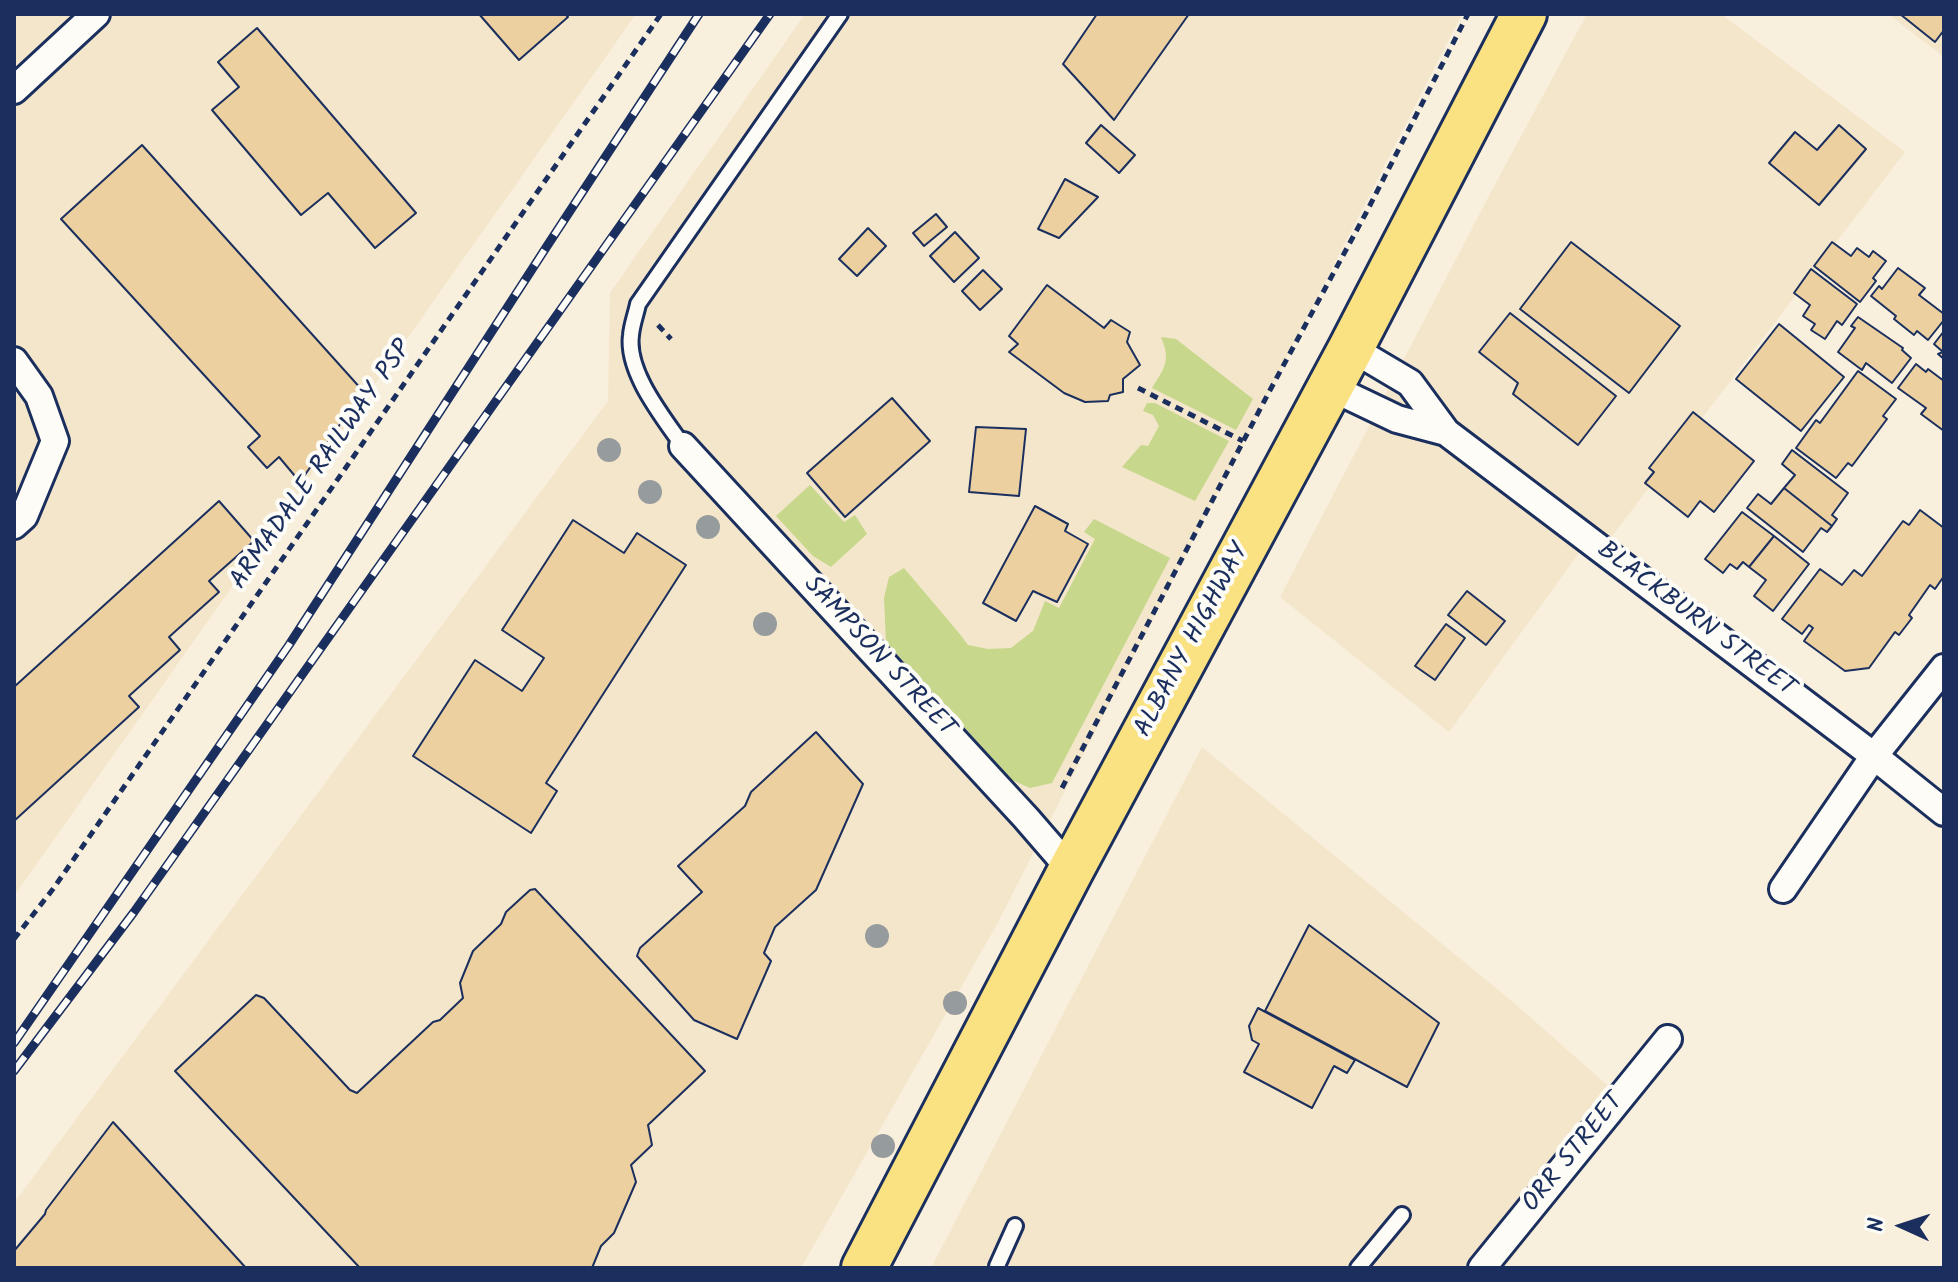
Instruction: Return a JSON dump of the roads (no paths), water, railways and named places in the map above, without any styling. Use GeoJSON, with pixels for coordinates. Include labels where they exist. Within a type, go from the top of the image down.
{"type":"FeatureCollection","features":[{"type":"Feature","properties":{"kind":"highway","name":"ALBANY HIGHWAY"},"geometry":{"type":"LineString","coordinates":[[864,1268],[1071,870],[1351,348],[1524,14]]}},
{"type":"Feature","properties":{"kind":"street"},"geometry":{"type":"LineString","coordinates":[[14,90],[96,14]]}},
{"type":"Feature","properties":{"kind":"street","name":"BLACKBURN STREET"},"geometry":{"type":"LineString","coordinates":[[1351,348],[1410,383],[1446,432],[1944,812]]}},
{"type":"Feature","properties":{"kind":"street"},"geometry":{"type":"LineString","coordinates":[[14,361],[39,396],[55,441],[24,516],[14,525]]}},
{"type":"Feature","properties":{"kind":"street","name":"BLACKBURN STREET"},"geometry":{"type":"LineString","coordinates":[[1330,387],[1397,419],[1446,432]]}},
{"type":"Feature","properties":{"kind":"street","name":"SAMPSON STREET"},"geometry":{"type":"LineString","coordinates":[[683,446],[1071,870]]}},
{"type":"Feature","properties":{"kind":"street"},"geometry":{"type":"LineString","coordinates":[[1783,889],[1874,756],[1944,668]]}},
{"type":"Feature","properties":{"kind":"street","name":"ORR STREET"},"geometry":{"type":"LineString","coordinates":[[1482,1268],[1668,1039]]}},
{"type":"Feature","properties":{"kind":"lane"},"geometry":{"type":"LineString","coordinates":[[683,446],[636,372],[630,338],[638,304],[840,14]]}},
{"type":"Feature","properties":{"kind":"lane"},"geometry":{"type":"LineString","coordinates":[[1358,1268],[1402,1215]]}},
{"type":"Feature","properties":{"kind":"lane"},"geometry":{"type":"LineString","coordinates":[[998,1268],[1015,1226]]}},
{"type":"Feature","properties":{"kind":"railway"},"geometry":{"type":"LineString","coordinates":[[14,1043],[289,645],[699,14]]}},
{"type":"Feature","properties":{"kind":"railway"},"geometry":{"type":"LineString","coordinates":[[14,1071],[134,912],[770,14]]}}]}
